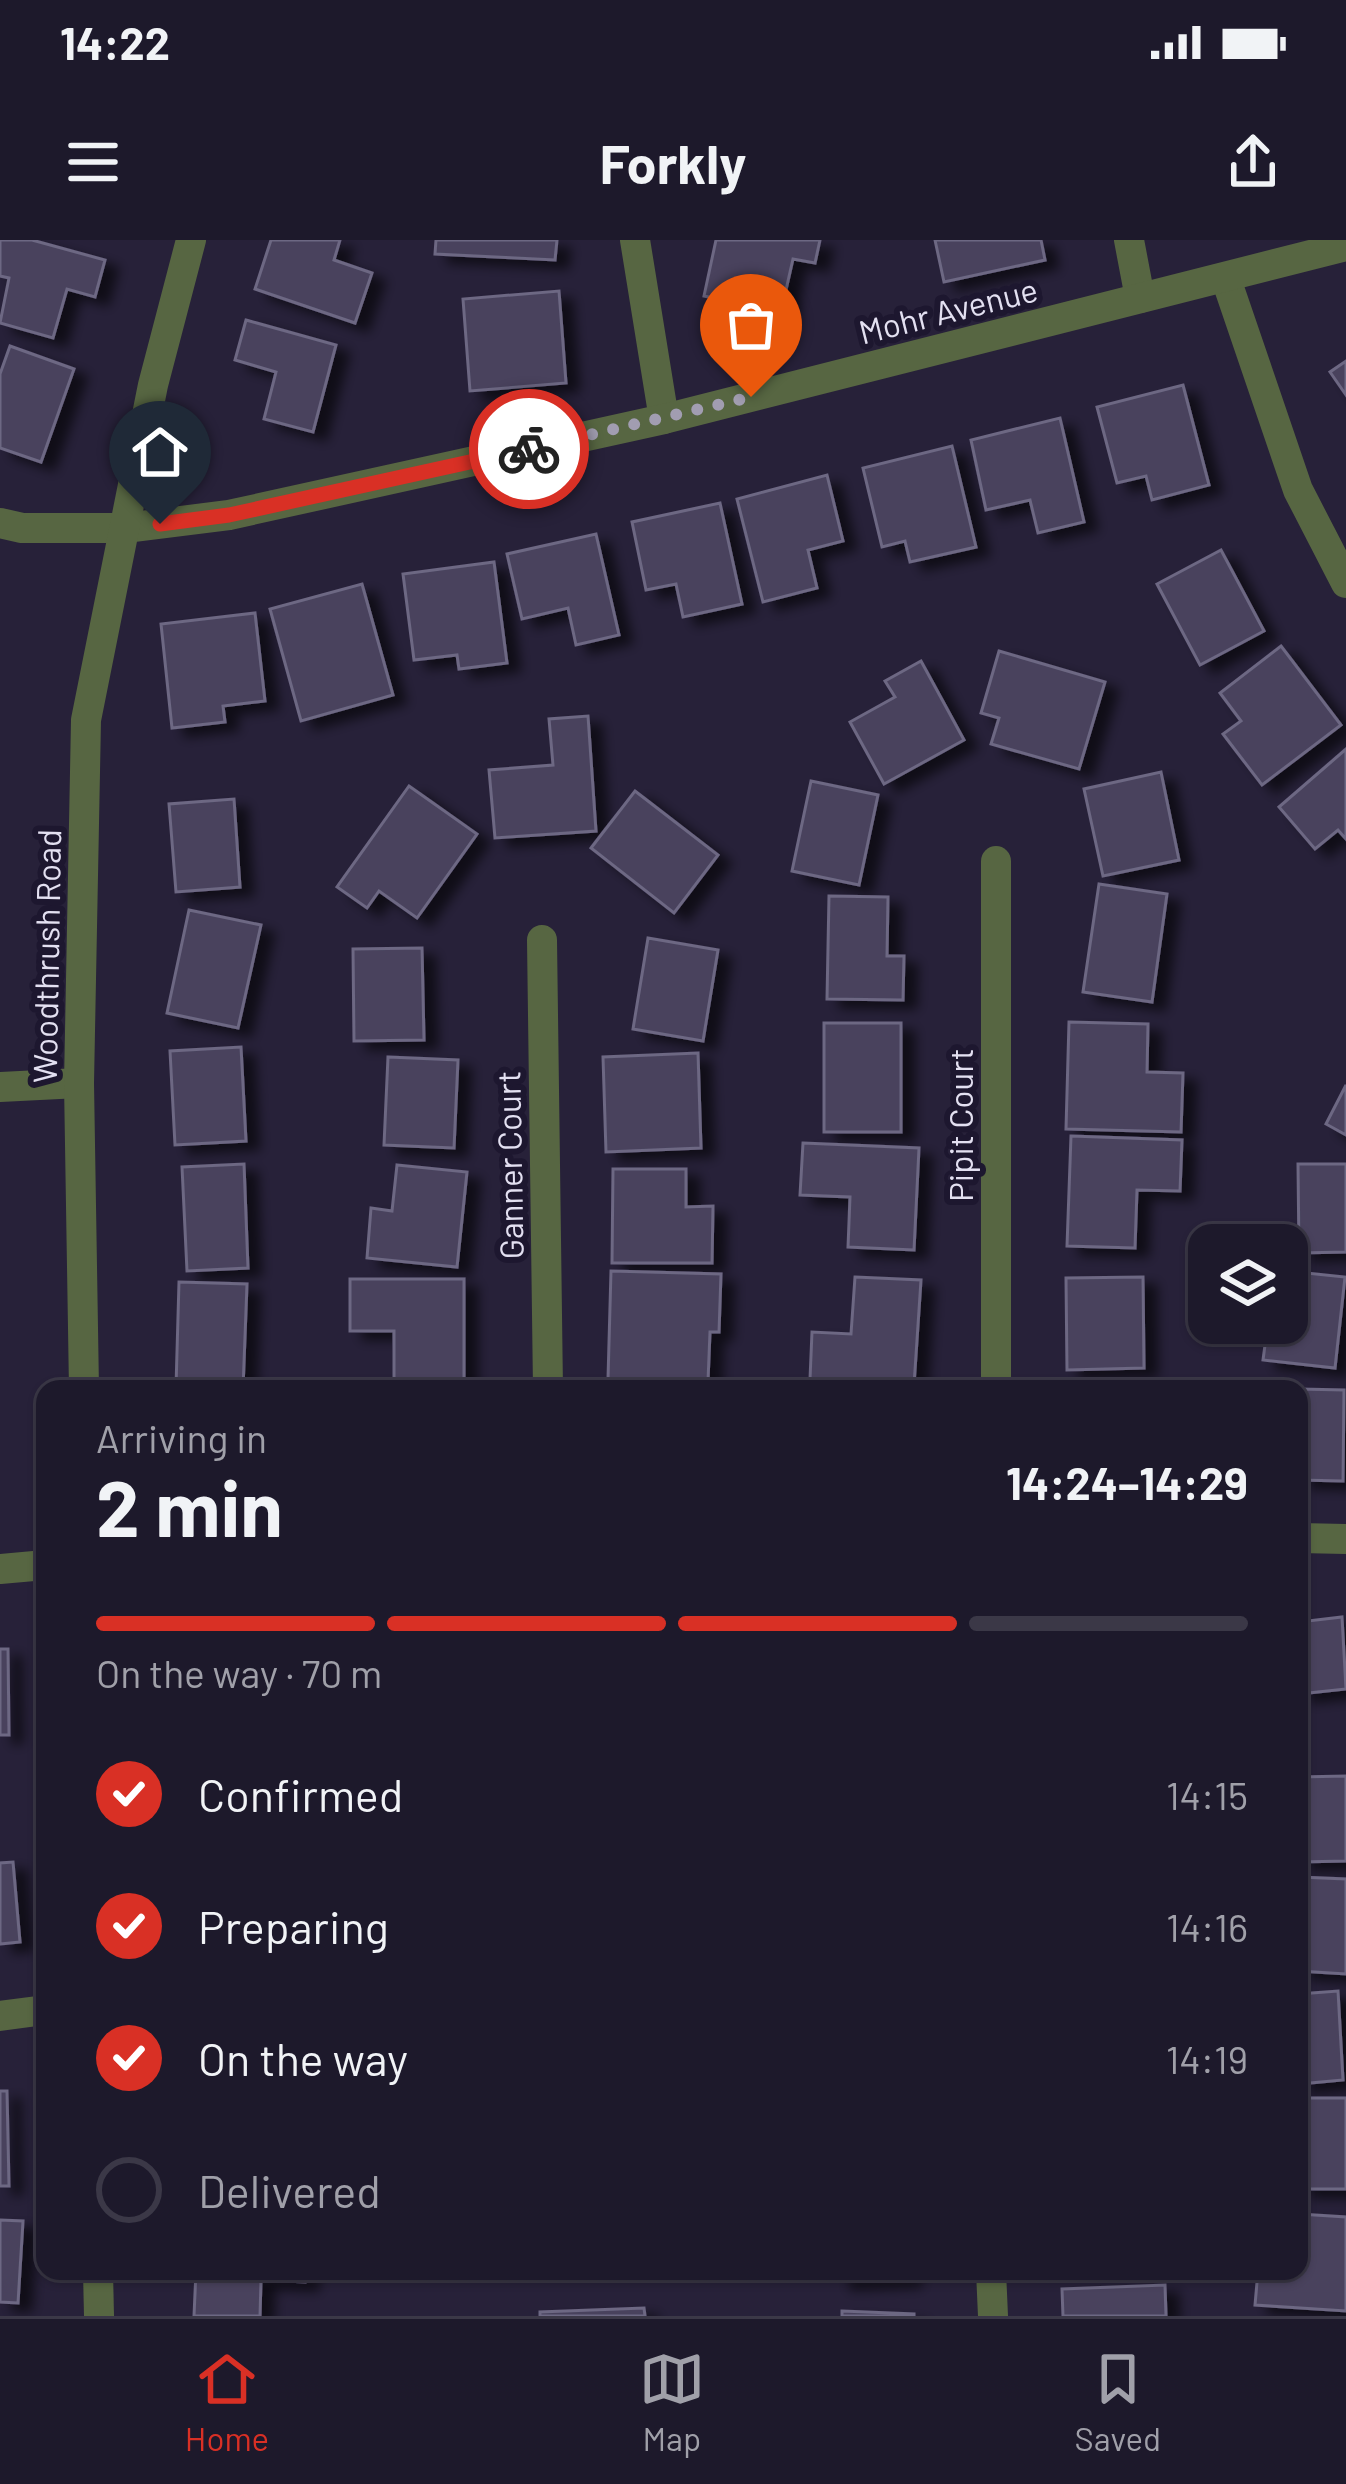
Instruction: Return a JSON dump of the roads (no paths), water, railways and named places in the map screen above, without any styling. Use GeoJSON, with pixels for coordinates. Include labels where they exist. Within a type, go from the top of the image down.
{"type":"FeatureCollection","features":[{"type":"Feature","properties":{"kind":"street","name":"Woodthrush Road"},"geometry":{"type":"LineString","coordinates":[[84,1380],[79,1083],[86,720],[153,385],[191,240]]}},
{"type":"Feature","properties":{"kind":"street"},"geometry":{"type":"LineString","coordinates":[[635,240],[664,419]]}},
{"type":"Feature","properties":{"kind":"street"},"geometry":{"type":"LineString","coordinates":[[1129,240],[1140,298]]}},
{"type":"Feature","properties":{"kind":"street","name":"Mohr Avenue"},"geometry":{"type":"LineString","coordinates":[[0,523],[22,528],[125,528],[229,515],[664,419],[1346,246]]}},
{"type":"Feature","properties":{"kind":"street"},"geometry":{"type":"LineString","coordinates":[[1226,280],[1298,490],[1346,584]]}},
{"type":"Feature","properties":{"kind":"street","name":"Pipit Court"},"geometry":{"type":"LineString","coordinates":[[995,861],[996,1380]]}},
{"type":"Feature","properties":{"kind":"street","name":"Ganner Court"},"geometry":{"type":"LineString","coordinates":[[542,940],[548,1380]]}},
{"type":"Feature","properties":{"kind":"street"},"geometry":{"type":"LineString","coordinates":[[0,1087],[79,1083]]}},
{"type":"Feature","properties":{"kind":"street"},"geometry":{"type":"LineString","coordinates":[[1308,1538],[1346,1539]]}},
{"type":"Feature","properties":{"kind":"street"},"geometry":{"type":"LineString","coordinates":[[0,1569],[36,1565]]}},
{"type":"Feature","properties":{"kind":"street"},"geometry":{"type":"LineString","coordinates":[[0,2016],[36,2011]]}},
{"type":"Feature","properties":{"kind":"street"},"geometry":{"type":"LineString","coordinates":[[98,2280],[99,2316]]}},
{"type":"Feature","properties":{"kind":"street"},"geometry":{"type":"LineString","coordinates":[[991,2280],[993,2316]]}}]}
